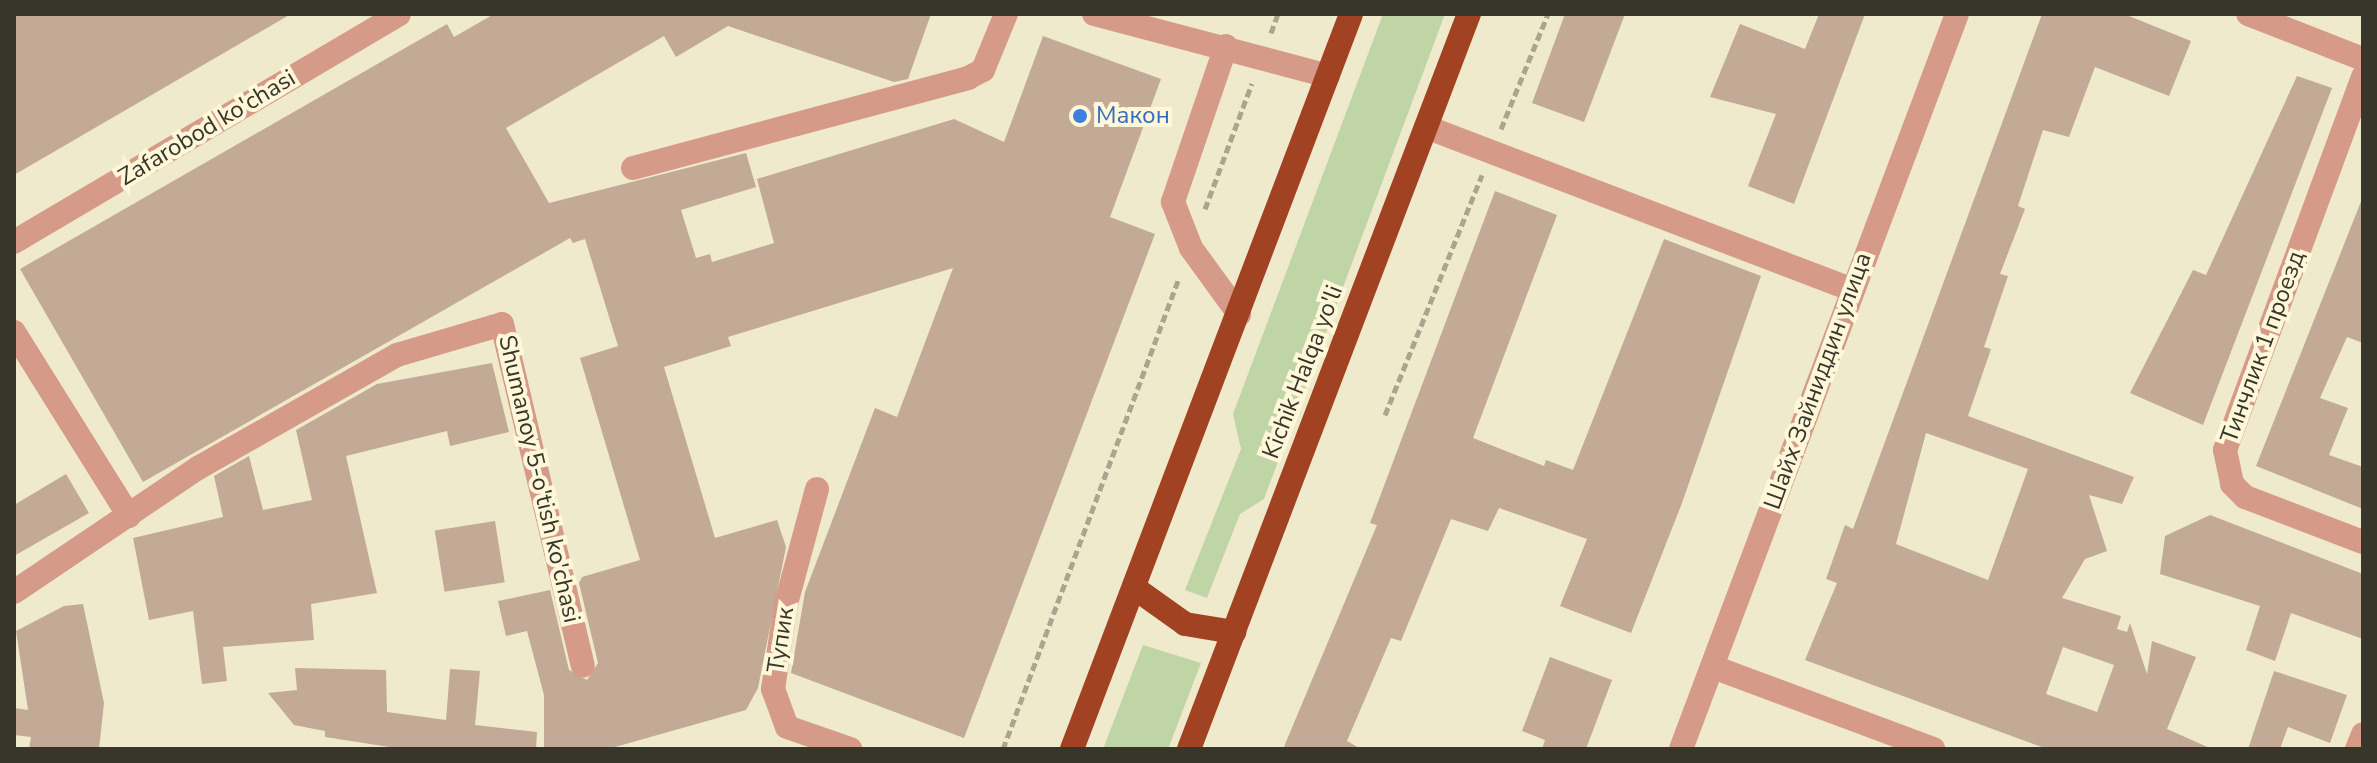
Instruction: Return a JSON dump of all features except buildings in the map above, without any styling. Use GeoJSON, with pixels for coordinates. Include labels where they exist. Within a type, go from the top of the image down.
{"type":"FeatureCollection","features":[{"type":"Feature","properties":{"kind":"highway"},"geometry":{"type":"LineString","coordinates":[[1072,749],[1136,589],[1351,14]]}},
{"type":"Feature","properties":{"kind":"highway","name":"Kichik Halqa yo'li"},"geometry":{"type":"LineString","coordinates":[[1189,749],[1469,14]]}},
{"type":"Feature","properties":{"kind":"highway"},"geometry":{"type":"LineString","coordinates":[[1136,589],[1185,624],[1234,632]]}},
{"type":"Feature","properties":{"kind":"street","name":"Zafarobod ko'chasi"},"geometry":{"type":"LineString","coordinates":[[14,242],[399,14]]}},
{"type":"Feature","properties":{"kind":"street"},"geometry":{"type":"LineString","coordinates":[[633,168],[968,78],[983,70],[1006,14]]}},
{"type":"Feature","properties":{"kind":"street"},"geometry":{"type":"LineString","coordinates":[[1094,14],[1130,28],[1263,54],[1328,76]]}},
{"type":"Feature","properties":{"kind":"street","name":"Шайх Зайниддин улица"},"geometry":{"type":"LineString","coordinates":[[1681,749],[1851,289],[1957,14]]}},
{"type":"Feature","properties":{"kind":"street"},"geometry":{"type":"LineString","coordinates":[[2248,14],[2363,59]]}},
{"type":"Feature","properties":{"kind":"street"},"geometry":{"type":"LineString","coordinates":[[1226,46],[1173,202],[1191,248],[1239,314]]}},
{"type":"Feature","properties":{"kind":"street","name":"Тинчлик 1 проезд"},"geometry":{"type":"LineString","coordinates":[[2363,77],[2225,450],[2232,484],[2245,497],[2363,542]]}},
{"type":"Feature","properties":{"kind":"street"},"geometry":{"type":"LineString","coordinates":[[1426,127],[1851,289]]}},
{"type":"Feature","properties":{"kind":"street","name":"Shumanoy 5-o'tish ko'chasi"},"geometry":{"type":"LineString","coordinates":[[14,592],[198,468],[397,355],[502,324],[583,666]]}},
{"type":"Feature","properties":{"kind":"street"},"geometry":{"type":"LineString","coordinates":[[14,332],[129,516]]}},
{"type":"Feature","properties":{"kind":"street","name":"Тупик"},"geometry":{"type":"LineString","coordinates":[[817,489],[786,604],[773,689],[783,738],[850,749]]}},
{"type":"Feature","properties":{"kind":"street"},"geometry":{"type":"LineString","coordinates":[[1713,667],[1933,749]]}},
{"type":"Feature","properties":{"kind":"street"},"geometry":{"type":"LineString","coordinates":[[2357,749],[2363,734]]}},
{"type":"Feature","properties":{"kind":"path"},"geometry":{"type":"LineString","coordinates":[[1003,749],[1278,14]]}},
{"type":"Feature","properties":{"kind":"path"},"geometry":{"type":"LineString","coordinates":[[1385,415],[1548,14]]}},
{"type":"Feature","properties":{"kind":"green space"},"geometry":{"type":"Polygon","coordinates":[[[1383,14],[1445,14],[1264,499],[1240,514],[1207,598],[1185,590],[1241,449],[1233,414],[1383,14]]]}},
{"type":"Feature","properties":{"kind":"green space"},"geometry":{"type":"Polygon","coordinates":[[[1143,645],[1201,663],[1168,749],[1103,749],[1143,645]]]}},
{"type":"Feature","properties":{"kind":"place","name":"Макон"},"geometry":{"type":"Point","coordinates":[1080,116]}}]}
